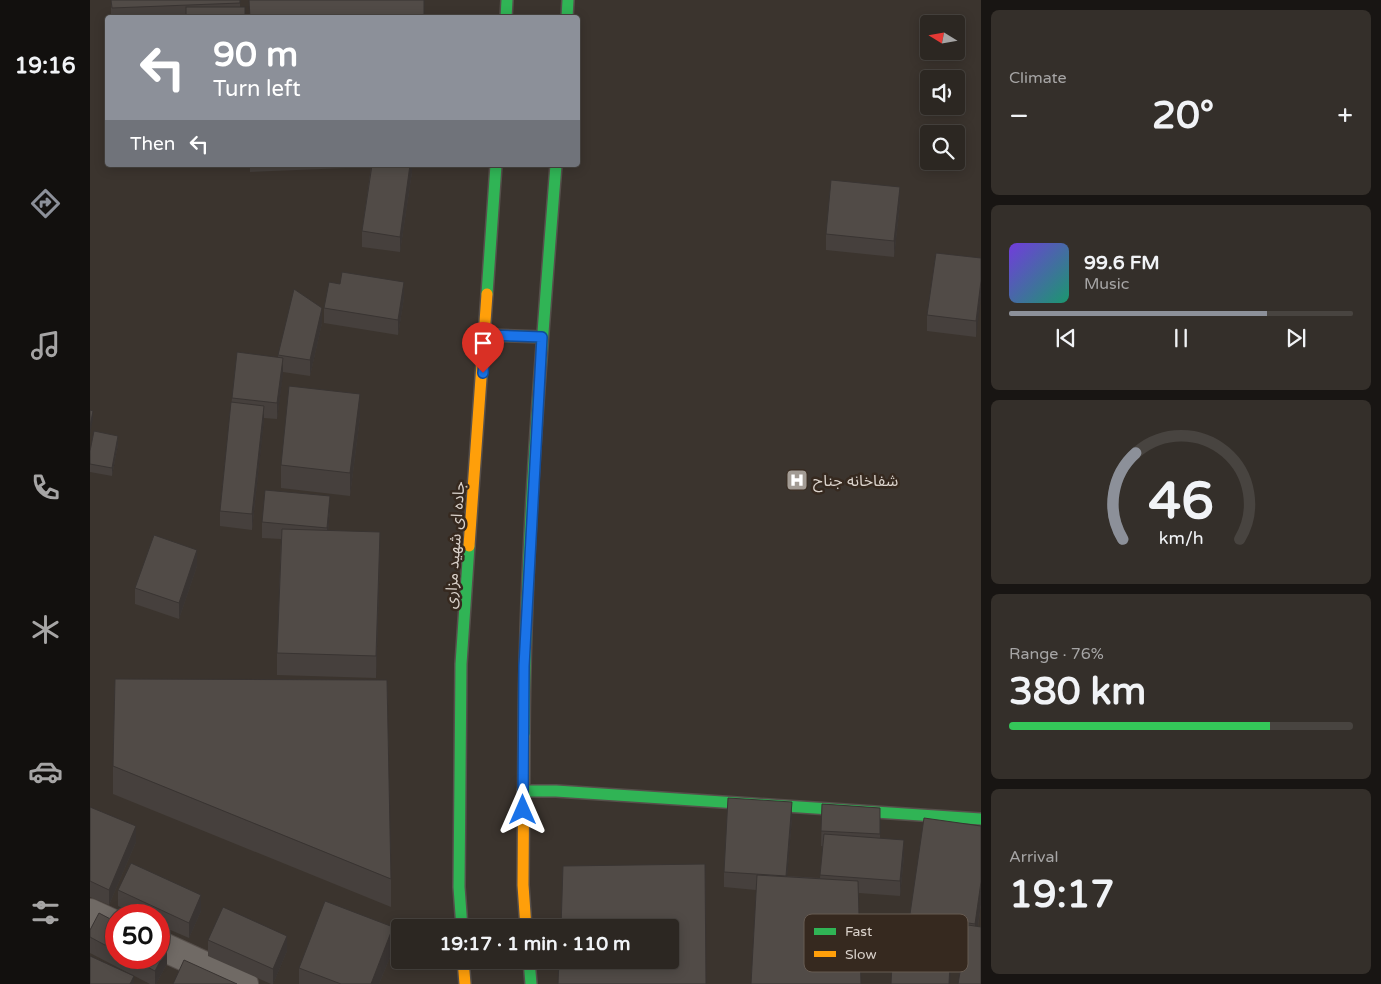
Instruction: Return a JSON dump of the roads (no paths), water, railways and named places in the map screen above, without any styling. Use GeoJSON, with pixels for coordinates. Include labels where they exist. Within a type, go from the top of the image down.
{"type":"FeatureCollection","features":[{"type":"Feature","properties":{"kind":"main road"},"geometry":{"type":"LineString","coordinates":[[506,15],[507,0]]}},
{"type":"Feature","properties":{"kind":"main road"},"geometry":{"type":"LineString","coordinates":[[567,15],[568,0]]}},
{"type":"Feature","properties":{"kind":"main road","name":"جاده ای شهید مزاری"},"geometry":{"type":"LineString","coordinates":[[461,919],[459,887],[461,664],[486,335],[496,167]]}},
{"type":"Feature","properties":{"kind":"main road"},"geometry":{"type":"LineString","coordinates":[[525,919],[523,885],[524,666],[542,337],[556,167]]}},
{"type":"Feature","properties":{"kind":"main road"},"geometry":{"type":"LineString","coordinates":[[486,335],[542,337]]}},
{"type":"Feature","properties":{"kind":"main road"},"geometry":{"type":"LineString","coordinates":[[523,791],[556,791],[981,819]]}},
{"type":"Feature","properties":{"kind":"main road"},"geometry":{"type":"LineString","coordinates":[[464,969],[465,984]]}},
{"type":"Feature","properties":{"kind":"main road"},"geometry":{"type":"LineString","coordinates":[[530,969],[531,984]]}},
{"type":"Feature","properties":{"kind":"street"},"geometry":{"type":"LineString","coordinates":[[90,913],[105,920]]}},
{"type":"Feature","properties":{"kind":"street"},"geometry":{"type":"LineString","coordinates":[[170,949],[244,984]]}},
{"type":"Feature","properties":{"kind":"place","name":"شفاخانه جناح"},"geometry":{"type":"Point","coordinates":[797,480]}}]}
